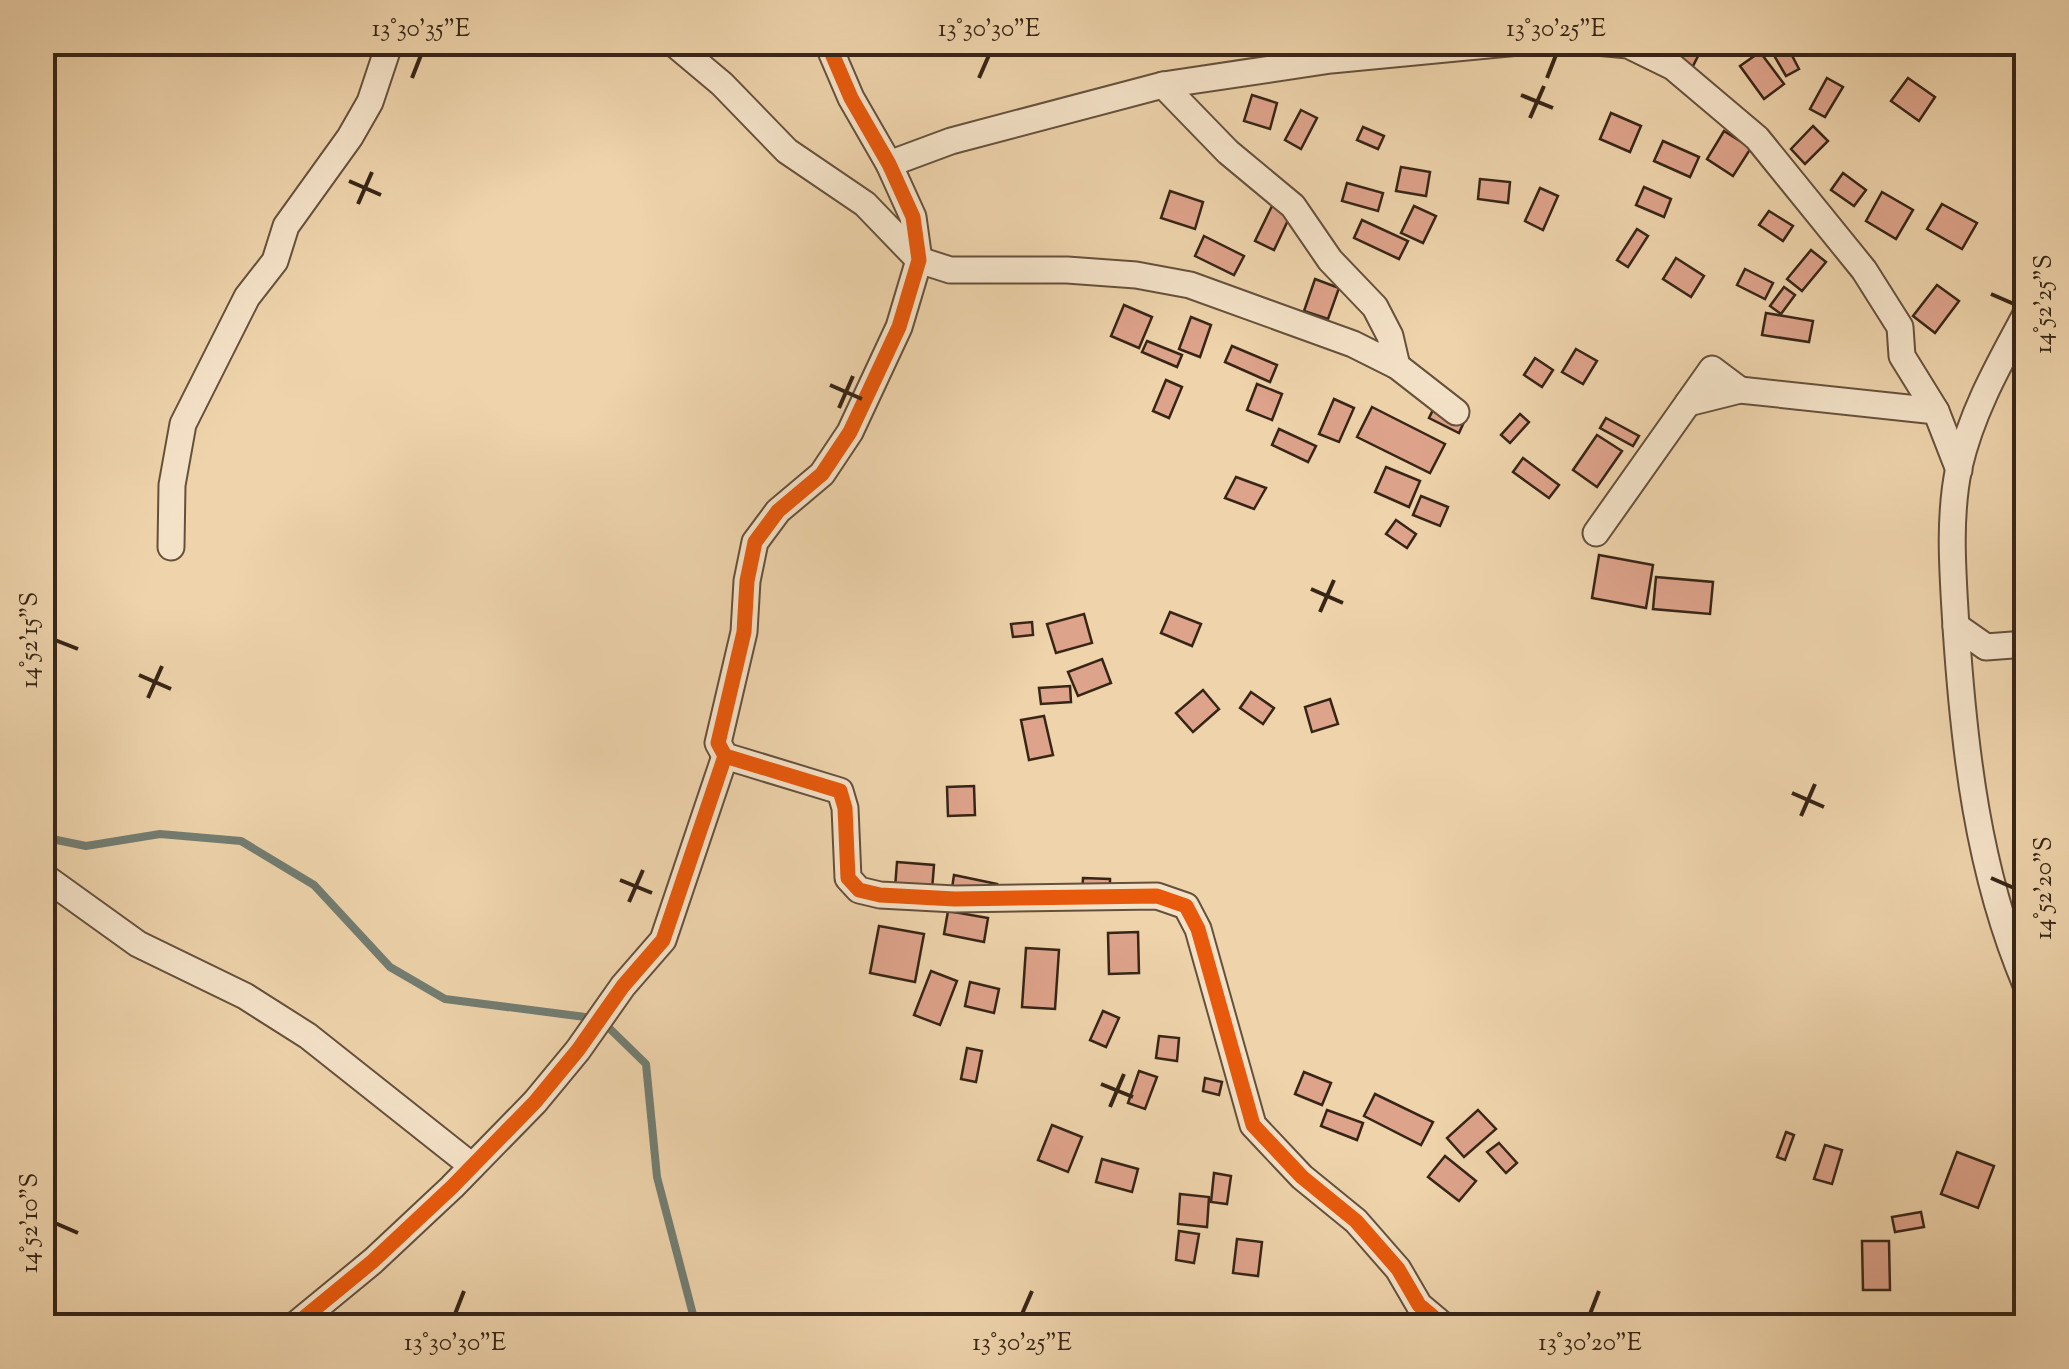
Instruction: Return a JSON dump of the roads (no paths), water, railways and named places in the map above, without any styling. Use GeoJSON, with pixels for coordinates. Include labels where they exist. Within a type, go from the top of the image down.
{"type":"FeatureCollection","features":[{"type":"Feature","properties":{"kind":"street"},"geometry":{"type":"LineString","coordinates":[[172,547],[172,485],[183,424],[247,296],[275,261],[286,226],[350,137],[370,102],[390,42]]}},
{"type":"Feature","properties":{"kind":"street"},"geometry":{"type":"LineString","coordinates":[[672,42],[722,84],[787,151],[865,204],[918,260],[950,270],[1066,270],[1136,275],[1190,285],[1353,344],[1397,366],[1456,412]]}},
{"type":"Feature","properties":{"kind":"street"},"geometry":{"type":"LineString","coordinates":[[827,42],[851,98],[913,216],[918,260],[899,326],[850,432],[822,474],[778,511],[755,542],[747,581],[744,632],[718,743],[725,756],[840,792],[845,808],[848,878],[859,890],[880,895],[955,899],[1157,896],[1186,906],[1198,929],[1253,1125],[1302,1177],[1356,1221],[1398,1269],[1419,1305],[1444,1326]]}},
{"type":"Feature","properties":{"kind":"street"},"geometry":{"type":"LineString","coordinates":[[889,164],[950,141],[1163,84],[1331,60],[1520,42]]}},
{"type":"Feature","properties":{"kind":"street"},"geometry":{"type":"LineString","coordinates":[[1596,42],[1628,45],[1672,67],[1757,138],[1864,270],[1900,327],[1902,356],[1936,410],[1958,470]]}},
{"type":"Feature","properties":{"kind":"street"},"geometry":{"type":"LineString","coordinates":[[1163,84],[1228,152],[1292,206],[1330,260],[1376,307],[1390,336],[1397,366]]}},
{"type":"Feature","properties":{"kind":"street"},"geometry":{"type":"LineString","coordinates":[[2026,314],[1980,400],[1958,470],[1951,560],[1974,810],[2026,985]]}},
{"type":"Feature","properties":{"kind":"street"},"geometry":{"type":"LineString","coordinates":[[1596,533],[1712,369],[1740,390],[1936,410]]}},
{"type":"Feature","properties":{"kind":"street"},"geometry":{"type":"LineString","coordinates":[[1956,626],[1986,647],[2026,644]]}},
{"type":"Feature","properties":{"kind":"street"},"geometry":{"type":"LineString","coordinates":[[294,1326],[373,1261],[535,1102],[623,986],[664,940],[725,756]]}},
{"type":"Feature","properties":{"kind":"street"},"geometry":{"type":"LineString","coordinates":[[42,876],[138,944],[245,996],[308,1036],[472,1166]]}},
{"type":"Feature","properties":{"kind":"waterway"},"geometry":{"type":"LineString","coordinates":[[42,837],[86,846],[160,834],[241,841],[314,885],[390,967],[445,999],[593,1018]]}},
{"type":"Feature","properties":{"kind":"waterway"},"geometry":{"type":"LineString","coordinates":[[605,1024],[646,1064],[657,1177],[696,1326]]}}]}
